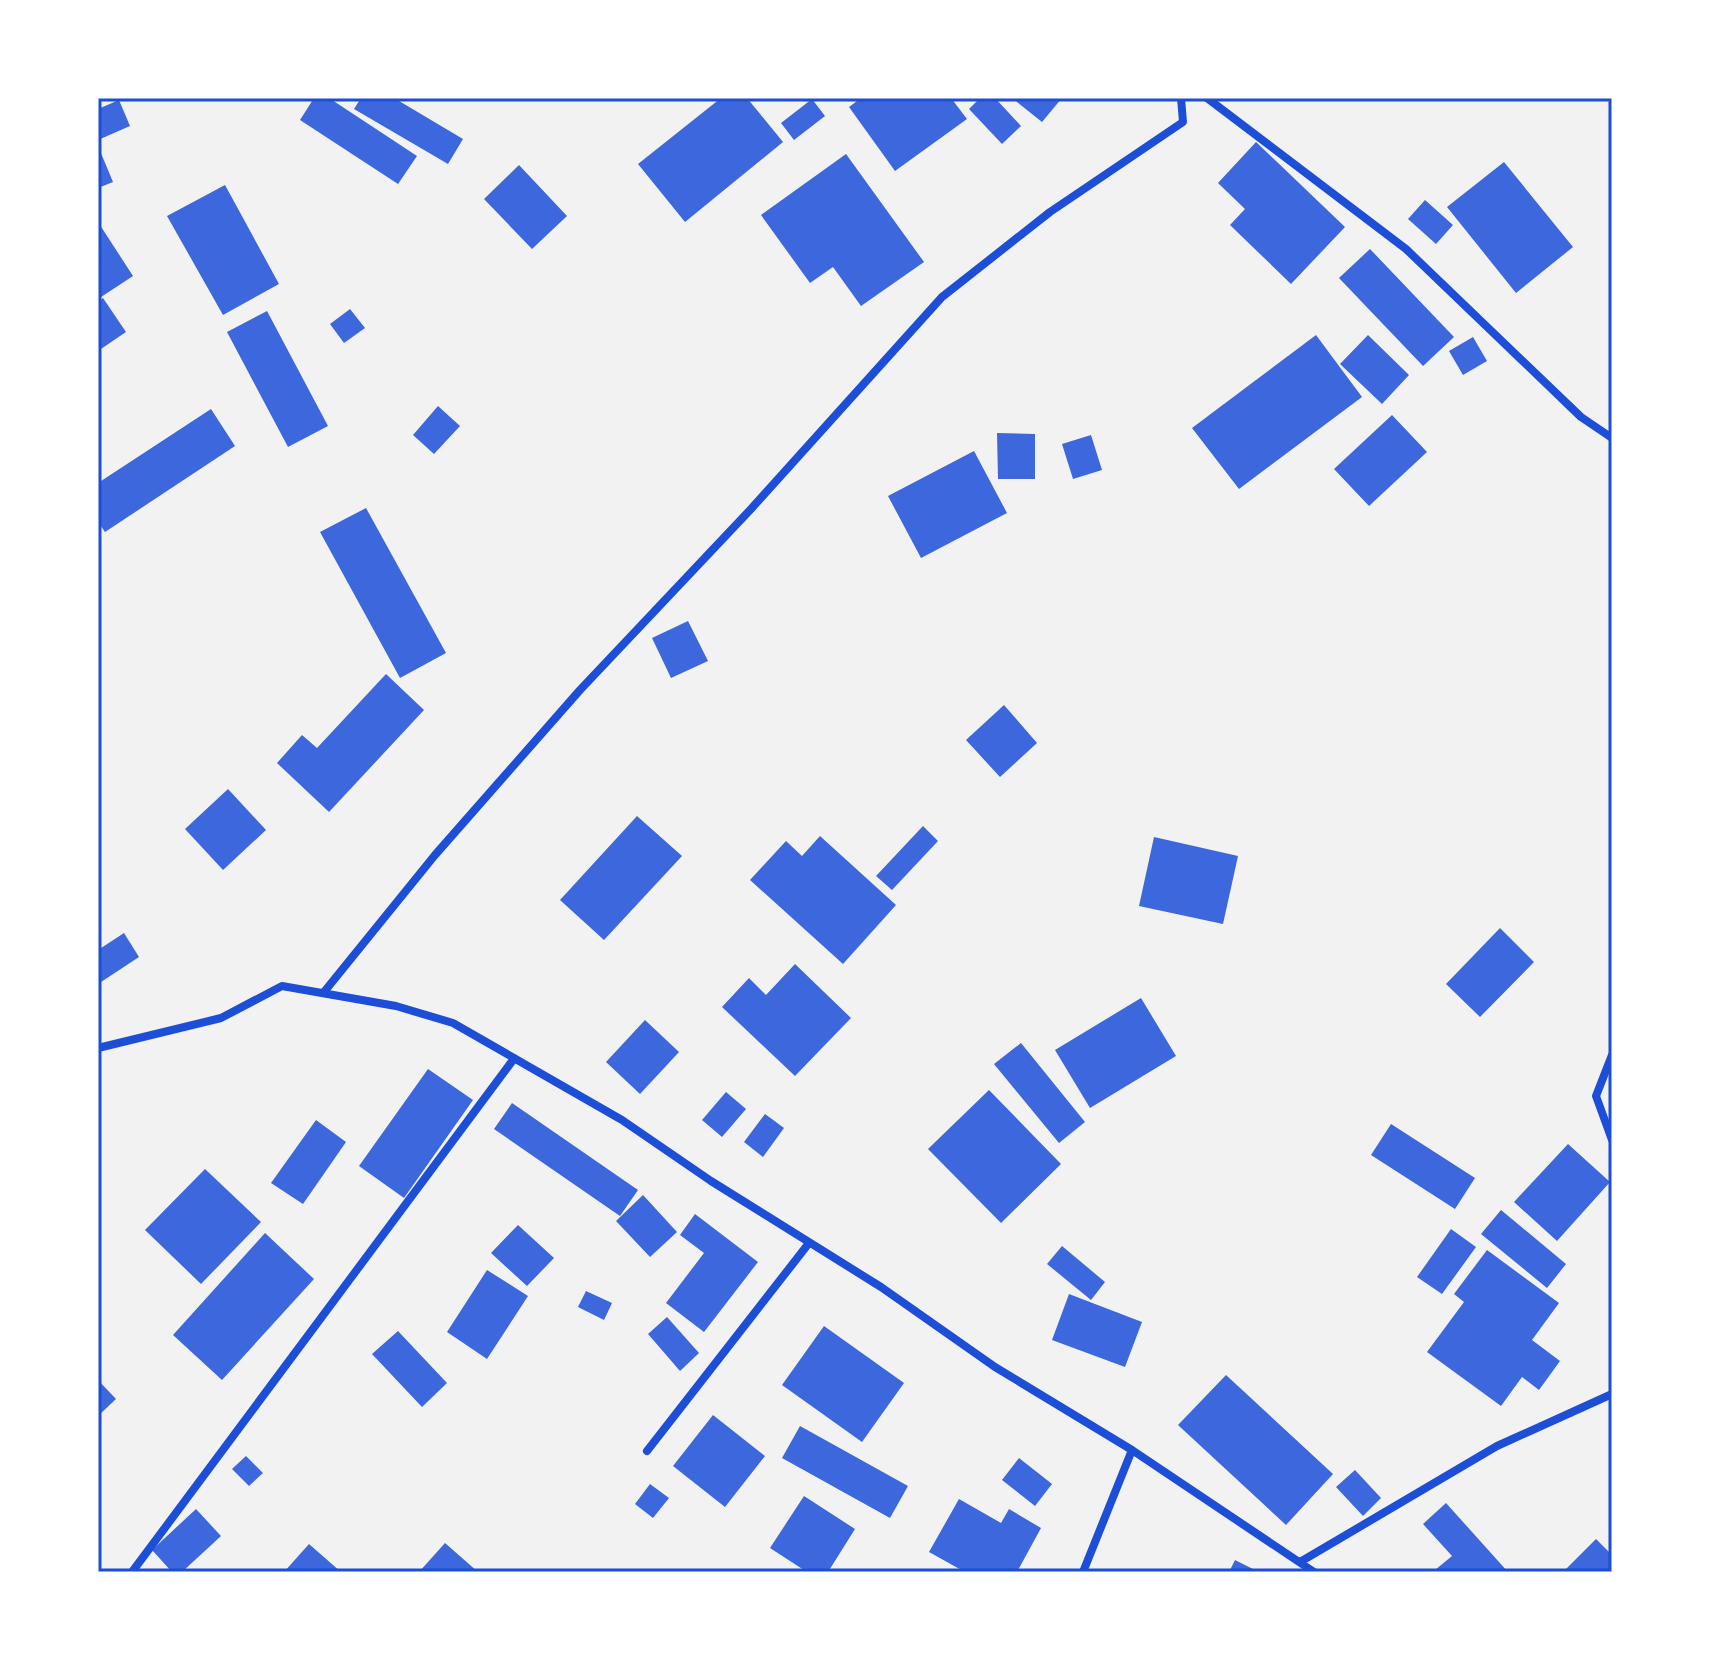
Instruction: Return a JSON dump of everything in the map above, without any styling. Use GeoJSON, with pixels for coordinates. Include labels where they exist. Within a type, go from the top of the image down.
{"type":"FeatureCollection","features":[{"type":"Feature","properties":{"kind":"street"},"geometry":{"type":"LineString","coordinates":[[324,992],[435,855],[580,690],[751,509],[942,297],[1050,212],[1183,122],[1181,98]]}},
{"type":"Feature","properties":{"kind":"street"},"geometry":{"type":"LineString","coordinates":[[1207,98],[1406,249],[1581,417],[1612,438]]}},
{"type":"Feature","properties":{"kind":"street"},"geometry":{"type":"LineString","coordinates":[[98,1048],[221,1018],[282,986],[396,1006],[453,1023],[622,1120],[881,1287],[995,1367],[1132,1450],[1314,1572]]}},
{"type":"Feature","properties":{"kind":"street"},"geometry":{"type":"LineString","coordinates":[[1612,1055],[1596,1096],[1612,1140]]}},
{"type":"Feature","properties":{"kind":"street"},"geometry":{"type":"LineString","coordinates":[[132,1572],[513,1060]]}},
{"type":"Feature","properties":{"kind":"street"},"geometry":{"type":"LineString","coordinates":[[647,1451],[809,1243]]}},
{"type":"Feature","properties":{"kind":"street"},"geometry":{"type":"LineString","coordinates":[[1300,1562],[1497,1446],[1612,1394]]}},
{"type":"Feature","properties":{"kind":"street"},"geometry":{"type":"LineString","coordinates":[[1083,1572],[1132,1450]]}},
{"type":"Feature","properties":{"kind":"building"},"geometry":{"type":"Polygon","coordinates":[[[314,98],[329,98],[417,156],[398,184],[300,120],[314,98]]]}},
{"type":"Feature","properties":{"kind":"building"},"geometry":{"type":"Polygon","coordinates":[[[361,98],[394,98],[463,139],[448,164],[354,109],[361,98]]]}},
{"type":"Feature","properties":{"kind":"building"},"geometry":{"type":"Polygon","coordinates":[[[721,98],[747,98],[783,142],[685,222],[638,164],[721,98]]]}},
{"type":"Feature","properties":{"kind":"building"},"geometry":{"type":"Polygon","coordinates":[[[861,98],[951,98],[967,119],[895,171],[849,107],[861,98]]]}},
{"type":"Feature","properties":{"kind":"building"},"geometry":{"type":"Polygon","coordinates":[[[980,98],[995,98],[1021,126],[1002,144],[969,109],[980,98]]]}},
{"type":"Feature","properties":{"kind":"building"},"geometry":{"type":"Polygon","coordinates":[[[1012,98],[1062,98],[1042,122],[1012,98]]]}},
{"type":"Feature","properties":{"kind":"building"},"geometry":{"type":"Polygon","coordinates":[[[812,99],[825,116],[794,140],[781,123],[812,99]]]}},
{"type":"Feature","properties":{"kind":"building"},"geometry":{"type":"Polygon","coordinates":[[[119,100],[130,126],[98,140],[98,109],[119,100]]]}},
{"type":"Feature","properties":{"kind":"building"},"geometry":{"type":"Polygon","coordinates":[[[1256,142],[1345,227],[1291,284],[1230,225],[1245,209],[1218,183],[1256,142]]]}},
{"type":"Feature","properties":{"kind":"building"},"geometry":{"type":"Polygon","coordinates":[[[98,146],[113,182],[98,188],[98,146]]]}},
{"type":"Feature","properties":{"kind":"building"},"geometry":{"type":"Polygon","coordinates":[[[846,154],[924,262],[861,306],[833,267],[810,283],[761,215],[846,154]]]}},
{"type":"Feature","properties":{"kind":"building"},"geometry":{"type":"Polygon","coordinates":[[[1504,162],[1573,247],[1516,293],[1447,207],[1504,162]]]}},
{"type":"Feature","properties":{"kind":"building"},"geometry":{"type":"Polygon","coordinates":[[[519,165],[567,216],[532,249],[484,199],[519,165]]]}},
{"type":"Feature","properties":{"kind":"building"},"geometry":{"type":"Polygon","coordinates":[[[225,185],[279,284],[223,315],[167,216],[225,185]]]}},
{"type":"Feature","properties":{"kind":"building"},"geometry":{"type":"Polygon","coordinates":[[[1425,200],[1453,225],[1436,244],[1408,219],[1425,200]]]}},
{"type":"Feature","properties":{"kind":"building"},"geometry":{"type":"Polygon","coordinates":[[[98,222],[133,276],[98,299],[98,222]]]}},
{"type":"Feature","properties":{"kind":"building"},"geometry":{"type":"Polygon","coordinates":[[[1370,249],[1454,337],[1423,366],[1339,278],[1370,249]]]}},
{"type":"Feature","properties":{"kind":"building"},"geometry":{"type":"Polygon","coordinates":[[[103,298],[126,332],[98,351],[98,302],[103,298]]]}},
{"type":"Feature","properties":{"kind":"building"},"geometry":{"type":"Polygon","coordinates":[[[350,309],[365,328],[344,343],[330,324],[350,309]]]}},
{"type":"Feature","properties":{"kind":"building"},"geometry":{"type":"Polygon","coordinates":[[[267,311],[328,426],[288,447],[227,332],[267,311]]]}},
{"type":"Feature","properties":{"kind":"building"},"geometry":{"type":"Polygon","coordinates":[[[1316,335],[1362,397],[1239,489],[1192,428],[1316,335]]]}},
{"type":"Feature","properties":{"kind":"building"},"geometry":{"type":"Polygon","coordinates":[[[1368,335],[1409,375],[1382,404],[1340,364],[1368,335]]]}},
{"type":"Feature","properties":{"kind":"building"},"geometry":{"type":"Polygon","coordinates":[[[1473,337],[1487,361],[1463,375],[1449,351],[1473,337]]]}},
{"type":"Feature","properties":{"kind":"building"},"geometry":{"type":"Polygon","coordinates":[[[438,406],[460,426],[434,454],[413,435],[438,406]]]}},
{"type":"Feature","properties":{"kind":"building"},"geometry":{"type":"Polygon","coordinates":[[[211,409],[235,446],[105,532],[98,522],[98,483],[211,409]]]}},
{"type":"Feature","properties":{"kind":"building"},"geometry":{"type":"Polygon","coordinates":[[[1392,415],[1427,452],[1369,506],[1334,469],[1392,415]]]}},
{"type":"Feature","properties":{"kind":"building"},"geometry":{"type":"Polygon","coordinates":[[[997,433],[1035,434],[1035,479],[998,479],[997,433]]]}},
{"type":"Feature","properties":{"kind":"building"},"geometry":{"type":"Polygon","coordinates":[[[1091,435],[1102,470],[1073,479],[1062,444],[1091,435]]]}},
{"type":"Feature","properties":{"kind":"building"},"geometry":{"type":"Polygon","coordinates":[[[974,451],[1007,513],[921,558],[888,496],[974,451]]]}},
{"type":"Feature","properties":{"kind":"building"},"geometry":{"type":"Polygon","coordinates":[[[366,508],[446,653],[400,678],[320,532],[366,508]]]}},
{"type":"Feature","properties":{"kind":"building"},"geometry":{"type":"Polygon","coordinates":[[[688,621],[708,661],[671,678],[652,638],[688,621]]]}},
{"type":"Feature","properties":{"kind":"building"},"geometry":{"type":"Polygon","coordinates":[[[386,674],[424,710],[329,812],[277,763],[302,735],[317,748],[386,674]]]}},
{"type":"Feature","properties":{"kind":"building"},"geometry":{"type":"Polygon","coordinates":[[[1004,705],[1037,743],[1000,777],[966,740],[1004,705]]]}},
{"type":"Feature","properties":{"kind":"building"},"geometry":{"type":"Polygon","coordinates":[[[228,789],[266,830],[223,870],[185,829],[228,789]]]}},
{"type":"Feature","properties":{"kind":"building"},"geometry":{"type":"Polygon","coordinates":[[[637,816],[682,856],[604,940],[560,900],[637,816]]]}},
{"type":"Feature","properties":{"kind":"building"},"geometry":{"type":"Polygon","coordinates":[[[923,826],[938,841],[892,890],[876,876],[923,826]]]}},
{"type":"Feature","properties":{"kind":"building"},"geometry":{"type":"Polygon","coordinates":[[[820,836],[896,905],[843,964],[750,880],[786,841],[802,856],[820,836]]]}},
{"type":"Feature","properties":{"kind":"building"},"geometry":{"type":"Polygon","coordinates":[[[1154,837],[1238,856],[1223,924],[1139,906],[1154,837]]]}},
{"type":"Feature","properties":{"kind":"building"},"geometry":{"type":"Polygon","coordinates":[[[1500,928],[1534,962],[1480,1017],[1446,984],[1500,928]]]}},
{"type":"Feature","properties":{"kind":"building"},"geometry":{"type":"Polygon","coordinates":[[[124,933],[139,957],[98,984],[98,950],[124,933]]]}},
{"type":"Feature","properties":{"kind":"building"},"geometry":{"type":"Polygon","coordinates":[[[795,964],[851,1018],[795,1076],[722,1007],[749,978],[766,995],[795,964]]]}},
{"type":"Feature","properties":{"kind":"building"},"geometry":{"type":"Polygon","coordinates":[[[1141,998],[1176,1056],[1090,1108],[1055,1050],[1141,998]]]}},
{"type":"Feature","properties":{"kind":"building"},"geometry":{"type":"Polygon","coordinates":[[[645,1020],[679,1052],[640,1094],[606,1062],[645,1020]]]}},
{"type":"Feature","properties":{"kind":"building"},"geometry":{"type":"Polygon","coordinates":[[[1021,1043],[1085,1122],[1059,1143],[994,1064],[1021,1043]]]}},
{"type":"Feature","properties":{"kind":"building"},"geometry":{"type":"Polygon","coordinates":[[[428,1069],[473,1100],[404,1198],[359,1166],[428,1069]]]}},
{"type":"Feature","properties":{"kind":"building"},"geometry":{"type":"Polygon","coordinates":[[[989,1090],[1061,1164],[1001,1223],[928,1149],[989,1090]]]}},
{"type":"Feature","properties":{"kind":"building"},"geometry":{"type":"Polygon","coordinates":[[[726,1092],[746,1109],[722,1137],[702,1120],[726,1092]]]}},
{"type":"Feature","properties":{"kind":"building"},"geometry":{"type":"Polygon","coordinates":[[[512,1103],[638,1190],[620,1216],[494,1129],[512,1103]]]}},
{"type":"Feature","properties":{"kind":"building"},"geometry":{"type":"Polygon","coordinates":[[[765,1114],[784,1128],[763,1157],[744,1142],[765,1114]]]}},
{"type":"Feature","properties":{"kind":"building"},"geometry":{"type":"Polygon","coordinates":[[[316,1120],[346,1142],[303,1204],[271,1183],[316,1120]]]}},
{"type":"Feature","properties":{"kind":"building"},"geometry":{"type":"Polygon","coordinates":[[[1391,1124],[1475,1178],[1455,1209],[1371,1155],[1391,1124]]]}},
{"type":"Feature","properties":{"kind":"building"},"geometry":{"type":"Polygon","coordinates":[[[1568,1144],[1610,1182],[1557,1241],[1514,1202],[1568,1144]]]}},
{"type":"Feature","properties":{"kind":"building"},"geometry":{"type":"Polygon","coordinates":[[[205,1169],[261,1222],[201,1284],[145,1230],[205,1169]]]}},
{"type":"Feature","properties":{"kind":"building"},"geometry":{"type":"Polygon","coordinates":[[[643,1195],[677,1232],[650,1257],[616,1221],[643,1195]]]}},
{"type":"Feature","properties":{"kind":"building"},"geometry":{"type":"Polygon","coordinates":[[[1501,1210],[1566,1264],[1547,1288],[1481,1234],[1501,1210]]]}},
{"type":"Feature","properties":{"kind":"building"},"geometry":{"type":"Polygon","coordinates":[[[695,1214],[758,1262],[704,1332],[666,1303],[704,1253],[680,1235],[695,1214]]]}},
{"type":"Feature","properties":{"kind":"building"},"geometry":{"type":"Polygon","coordinates":[[[518,1225],[554,1258],[527,1286],[491,1253],[518,1225]]]}},
{"type":"Feature","properties":{"kind":"building"},"geometry":{"type":"Polygon","coordinates":[[[1451,1229],[1476,1247],[1442,1294],[1417,1277],[1451,1229]]]}},
{"type":"Feature","properties":{"kind":"building"},"geometry":{"type":"Polygon","coordinates":[[[265,1233],[314,1279],[222,1380],[173,1335],[265,1233]]]}},
{"type":"Feature","properties":{"kind":"building"},"geometry":{"type":"Polygon","coordinates":[[[1062,1246],[1105,1282],[1091,1300],[1047,1264],[1062,1246]]]}},
{"type":"Feature","properties":{"kind":"building"},"geometry":{"type":"Polygon","coordinates":[[[1487,1250],[1559,1303],[1532,1340],[1560,1361],[1539,1390],[1522,1377],[1501,1406],[1427,1352],[1464,1302],[1454,1294],[1487,1250]]]}},
{"type":"Feature","properties":{"kind":"building"},"geometry":{"type":"Polygon","coordinates":[[[487,1270],[528,1296],[487,1359],[447,1332],[487,1270]]]}},
{"type":"Feature","properties":{"kind":"building"},"geometry":{"type":"Polygon","coordinates":[[[586,1291],[612,1303],[604,1320],[578,1307],[586,1291]]]}},
{"type":"Feature","properties":{"kind":"building"},"geometry":{"type":"Polygon","coordinates":[[[1069,1294],[1142,1322],[1125,1367],[1052,1340],[1069,1294]]]}},
{"type":"Feature","properties":{"kind":"building"},"geometry":{"type":"Polygon","coordinates":[[[667,1317],[699,1353],[680,1371],[648,1334],[667,1317]]]}},
{"type":"Feature","properties":{"kind":"building"},"geometry":{"type":"Polygon","coordinates":[[[824,1326],[904,1383],[862,1442],[782,1385],[824,1326]]]}},
{"type":"Feature","properties":{"kind":"building"},"geometry":{"type":"Polygon","coordinates":[[[398,1331],[447,1383],[422,1407],[372,1354],[398,1331]]]}},
{"type":"Feature","properties":{"kind":"building"},"geometry":{"type":"Polygon","coordinates":[[[1226,1375],[1333,1474],[1286,1525],[1178,1425],[1226,1375]]]}},
{"type":"Feature","properties":{"kind":"building"},"geometry":{"type":"Polygon","coordinates":[[[98,1380],[116,1399],[98,1416],[98,1380]]]}},
{"type":"Feature","properties":{"kind":"building"},"geometry":{"type":"Polygon","coordinates":[[[713,1415],[765,1456],[725,1507],[673,1466],[713,1415]]]}},
{"type":"Feature","properties":{"kind":"building"},"geometry":{"type":"Polygon","coordinates":[[[800,1426],[908,1486],[890,1518],[782,1458],[800,1426]]]}},
{"type":"Feature","properties":{"kind":"building"},"geometry":{"type":"Polygon","coordinates":[[[246,1456],[263,1473],[249,1486],[232,1469],[246,1456]]]}},
{"type":"Feature","properties":{"kind":"building"},"geometry":{"type":"Polygon","coordinates":[[[1019,1458],[1052,1484],[1035,1506],[1002,1480],[1019,1458]]]}},
{"type":"Feature","properties":{"kind":"building"},"geometry":{"type":"Polygon","coordinates":[[[1355,1470],[1381,1498],[1363,1516],[1336,1487],[1355,1470]]]}},
{"type":"Feature","properties":{"kind":"building"},"geometry":{"type":"Polygon","coordinates":[[[650,1484],[669,1498],[653,1518],[635,1504],[650,1484]]]}},
{"type":"Feature","properties":{"kind":"building"},"geometry":{"type":"Polygon","coordinates":[[[804,1496],[855,1529],[828,1572],[807,1572],[770,1548],[804,1496]]]}},
{"type":"Feature","properties":{"kind":"building"},"geometry":{"type":"Polygon","coordinates":[[[959,1499],[1001,1523],[1009,1509],[1041,1528],[1017,1572],[965,1572],[929,1552],[959,1499]]]}},
{"type":"Feature","properties":{"kind":"building"},"geometry":{"type":"Polygon","coordinates":[[[1446,1503],[1508,1572],[1435,1570],[1452,1556],[1423,1524],[1446,1503]]]}},
{"type":"Feature","properties":{"kind":"building"},"geometry":{"type":"Polygon","coordinates":[[[196,1509],[221,1536],[182,1572],[172,1572],[152,1550],[196,1509]]]}},
{"type":"Feature","properties":{"kind":"building"},"geometry":{"type":"Polygon","coordinates":[[[1596,1539],[1612,1555],[1612,1572],[1563,1572],[1596,1539]]]}},
{"type":"Feature","properties":{"kind":"building"},"geometry":{"type":"Polygon","coordinates":[[[445,1543],[478,1572],[419,1572],[445,1543]]]}},
{"type":"Feature","properties":{"kind":"building"},"geometry":{"type":"Polygon","coordinates":[[[309,1544],[341,1572],[284,1572],[309,1544]]]}},
{"type":"Feature","properties":{"kind":"building"},"geometry":{"type":"Polygon","coordinates":[[[1235,1560],[1259,1572],[1229,1572],[1235,1560]]]}}]}
